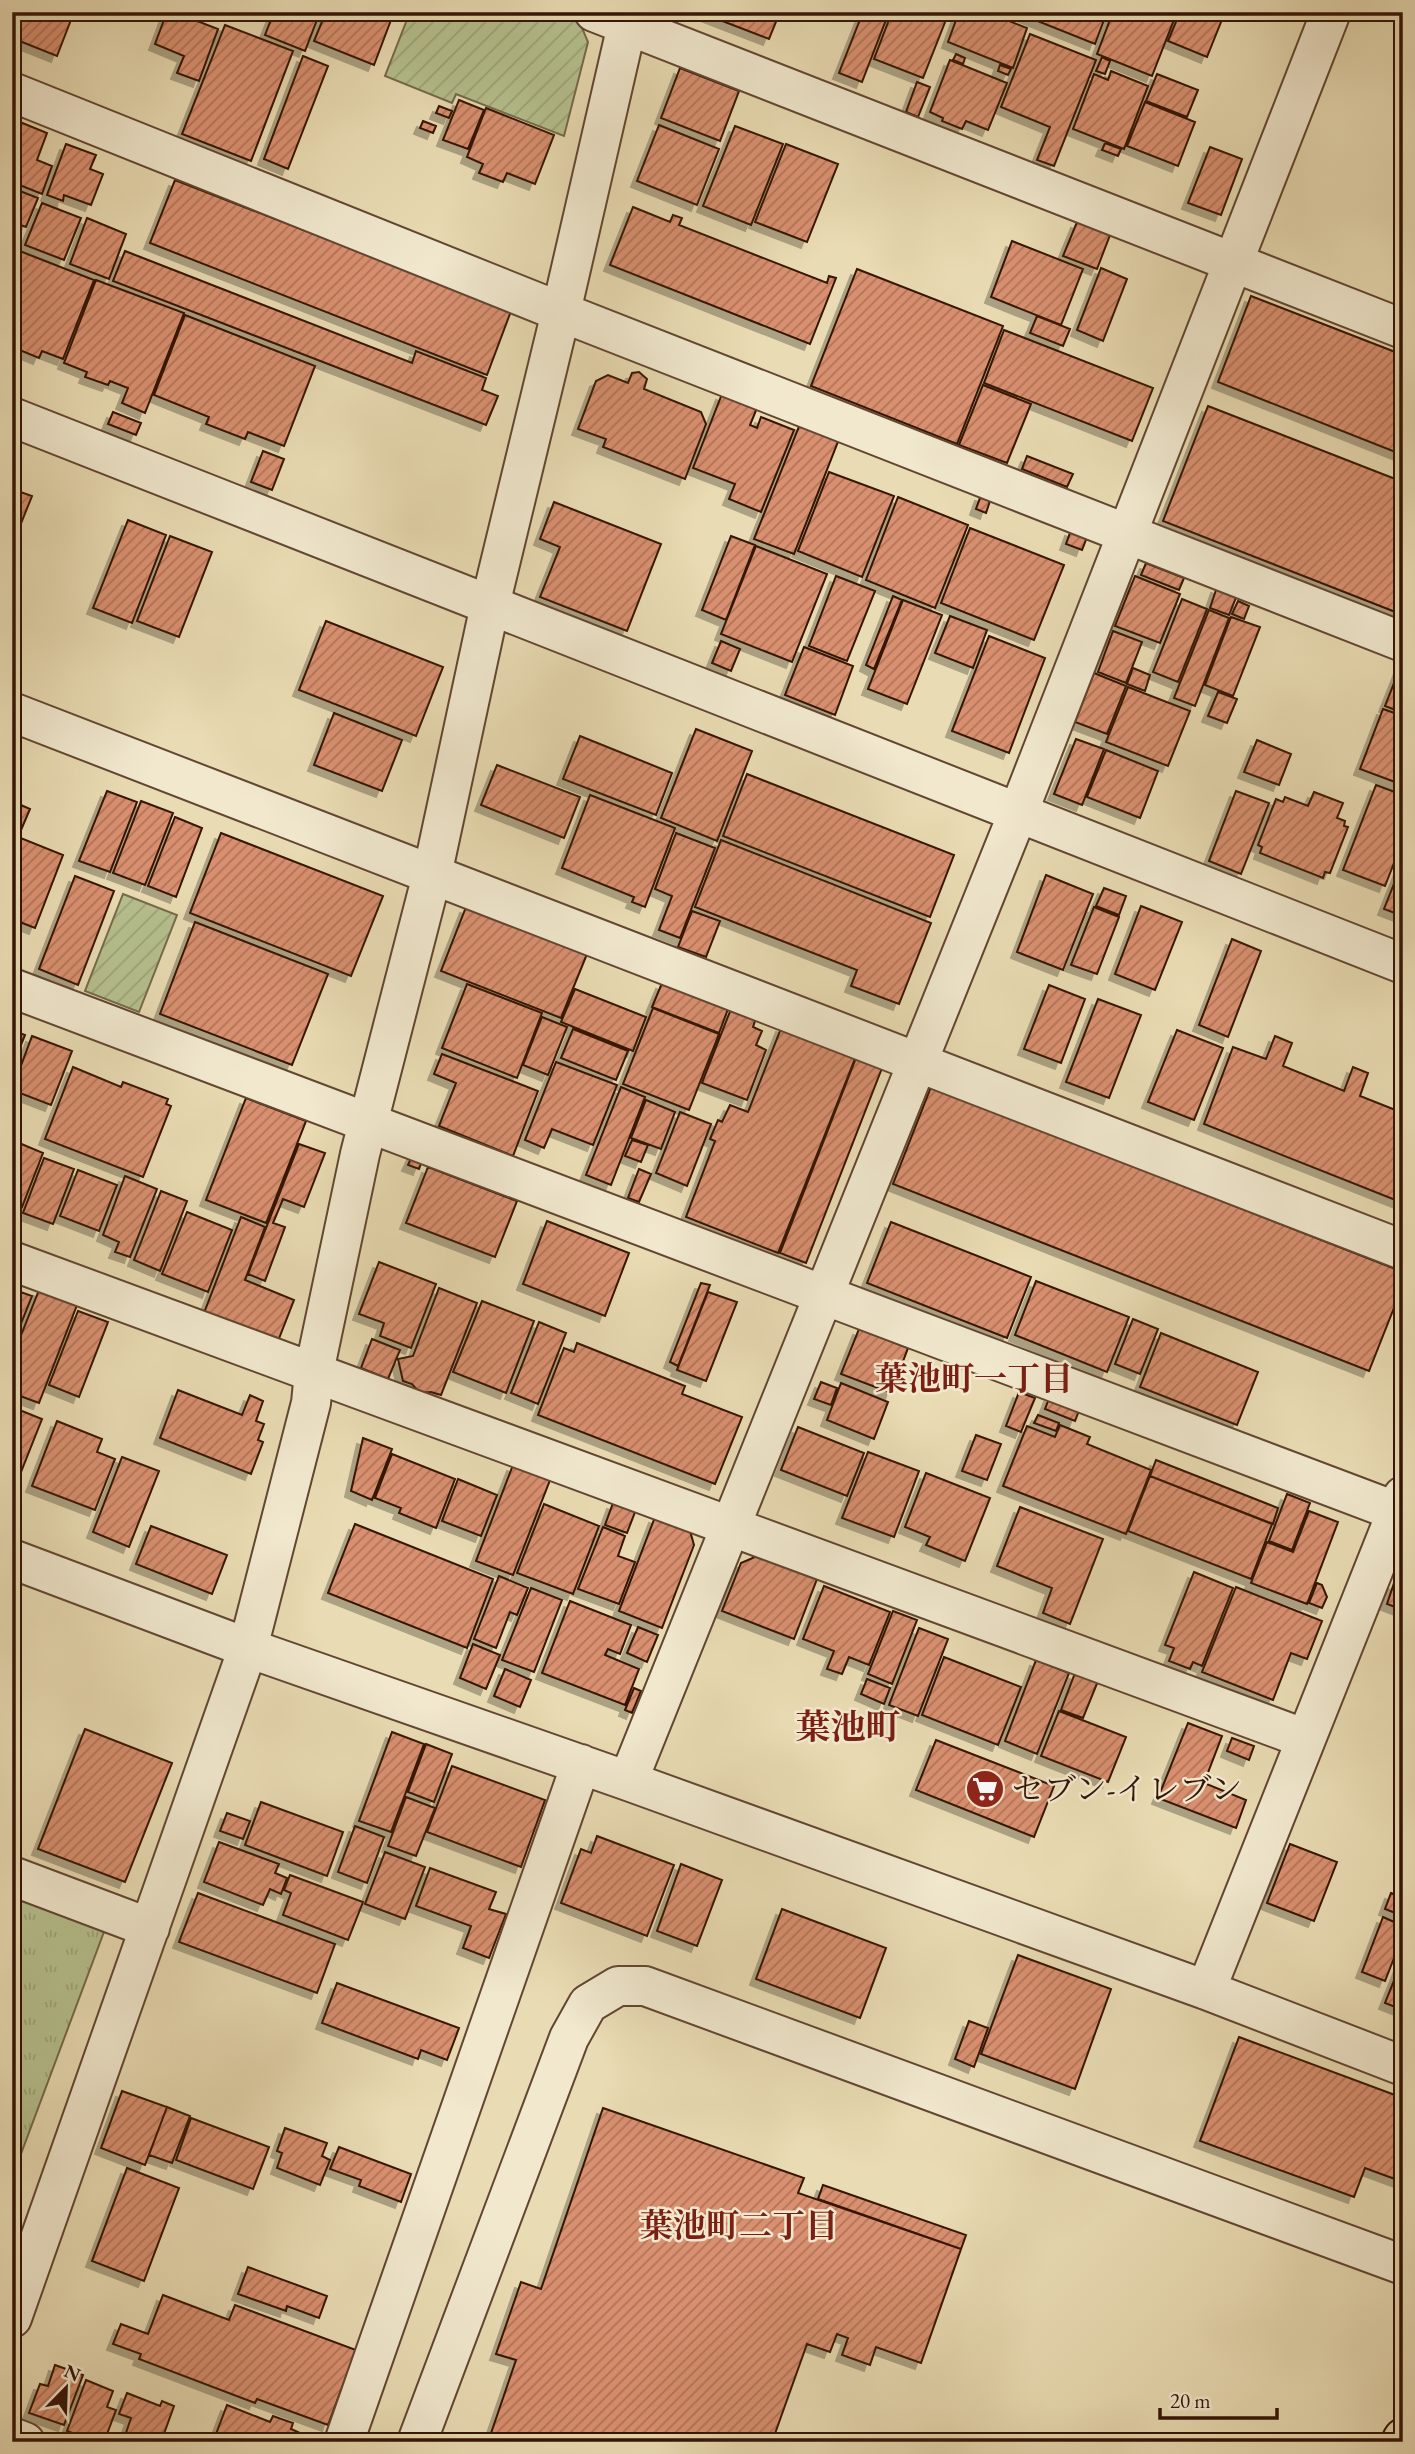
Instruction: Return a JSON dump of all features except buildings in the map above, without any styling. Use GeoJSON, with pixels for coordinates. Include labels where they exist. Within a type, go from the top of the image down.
{"type":"FeatureCollection","features":[{"type":"Feature","properties":{"kind":"street"},"geometry":{"type":"LineString","coordinates":[[628,1781],[1017,813],[1331,12]]}},
{"type":"Feature","properties":{"kind":"street"},"geometry":{"type":"LineString","coordinates":[[12,2318],[248,1648],[311,1403],[314,1372],[360,1154],[432,875],[490,605],[561,312],[617,17],[1403,329]]}},
{"type":"Feature","properties":{"kind":"street"},"geometry":{"type":"LineString","coordinates":[[12,92],[561,312],[1403,642]]}},
{"type":"Feature","properties":{"kind":"street"},"geometry":{"type":"LineString","coordinates":[[12,417],[1403,964]]}},
{"type":"Feature","properties":{"kind":"street"},"geometry":{"type":"LineString","coordinates":[[12,712],[1403,1250]]}},
{"type":"Feature","properties":{"kind":"street"},"geometry":{"type":"LineString","coordinates":[[12,988],[824,1294],[1401,1507],[1206,1990]]}},
{"type":"Feature","properties":{"kind":"street"},"geometry":{"type":"LineString","coordinates":[[12,1261],[1306,1739]]}},
{"type":"Feature","properties":{"kind":"street"},"geometry":{"type":"LineString","coordinates":[[12,1559],[248,1648],[581,1764],[1206,1990],[1403,2066]]}},
{"type":"Feature","properties":{"kind":"street"},"geometry":{"type":"LineString","coordinates":[[344,2442],[581,1764]]}},
{"type":"Feature","properties":{"kind":"street"},"geometry":{"type":"LineString","coordinates":[[12,1876],[150,1928]]}},
{"type":"Feature","properties":{"kind":"street"},"geometry":{"type":"LineString","coordinates":[[417,2442],[569,2038],[588,2004],[618,1986],[645,1986],[1403,2265]]}},
{"type":"Feature","properties":{"kind":"street"},"geometry":{"type":"LineString","coordinates":[[12,2437],[25,2442]]}},
{"type":"Feature","properties":{"kind":"green space"},"geometry":{"type":"Polygon","coordinates":[[[410,12],[552,12],[580,23],[588,42],[564,136],[456,94],[452,103],[385,76],[410,12]]]}},
{"type":"Feature","properties":{"kind":"green space"},"geometry":{"type":"Polygon","coordinates":[[[123,894],[177,915],[139,1012],[85,991],[123,894]]]}},
{"type":"Feature","properties":{"kind":"green space"},"geometry":{"type":"Polygon","coordinates":[[[12,1885],[108,1921],[12,2178],[12,1885]]]}},
{"type":"Feature","properties":{"kind":"place","name":"セブン-イレブン"},"geometry":{"type":"Point","coordinates":[985,1789]}},
{"type":"Feature","properties":{"kind":"district","name":"葉池町一丁目"},"geometry":{"type":"Point","coordinates":[974,1378]}},
{"type":"Feature","properties":{"kind":"district","name":"葉池町"},"geometry":{"type":"Point","coordinates":[848,1726]}},
{"type":"Feature","properties":{"kind":"district","name":"葉池町二丁目"},"geometry":{"type":"Point","coordinates":[739,2225]}}]}
